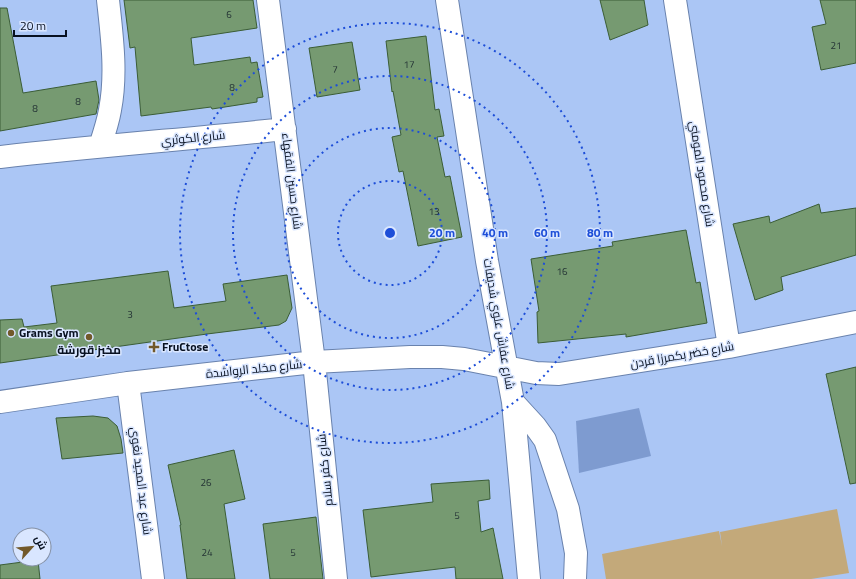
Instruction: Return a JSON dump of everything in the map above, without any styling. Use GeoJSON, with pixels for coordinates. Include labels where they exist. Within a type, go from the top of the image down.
{"type":"FeatureCollection","features":[{"type":"Feature","properties":{"kind":"street"},"geometry":{"type":"LineString","coordinates":[[100,146],[110,111],[113,90],[114,63],[108,0]]}},
{"type":"Feature","properties":{"kind":"street","name":"شارع حسين الفقهاء"},"geometry":{"type":"LineString","coordinates":[[268,0],[314,362]]}},
{"type":"Feature","properties":{"kind":"street","name":"شارع عفاش علوي شديفات"},"geometry":{"type":"LineString","coordinates":[[447,0],[487,261],[513,402],[529,579]]}},
{"type":"Feature","properties":{"kind":"street","name":"شارع محمود المومني"},"geometry":{"type":"LineString","coordinates":[[675,0],[729,347]]}},
{"type":"Feature","properties":{"kind":"street","name":"شارع الكوثري"},"geometry":{"type":"LineString","coordinates":[[0,157],[285,129]]}},
{"type":"Feature","properties":{"kind":"street","name":"شارع خضر بكمرزا قردن"},"geometry":{"type":"LineString","coordinates":[[508,369],[536,373],[559,374],[729,347],[856,322]]}},
{"type":"Feature","properties":{"kind":"street","name":"شارع مخلد الرواشدة"},"geometry":{"type":"LineString","coordinates":[[0,402],[128,383],[314,362],[410,357],[442,357],[508,369]]}},
{"type":"Feature","properties":{"kind":"street","name":"شارع كفر سلام"},"geometry":{"type":"LineString","coordinates":[[314,362],[336,579]]}},
{"type":"Feature","properties":{"kind":"street","name":"شارع عبد المجيد نغوي"},"geometry":{"type":"LineString","coordinates":[[128,383],[153,579]]}},
{"type":"Feature","properties":{"kind":"street"},"geometry":{"type":"LineString","coordinates":[[513,402],[535,426],[544,440],[568,508],[576,553],[575,579]]}},
{"type":"Feature","properties":{"kind":"shaded area"},"geometry":{"type":"Polygon","coordinates":[[[837,509],[849,573],[811,579],[606,579],[602,554],[719,531],[722,546],[720,532],[837,509]]]}},
{"type":"Feature","properties":{"kind":"water"},"geometry":{"type":"Polygon","coordinates":[[[639,408],[651,456],[579,473],[576,421],[639,408]]]}},
{"type":"Feature","properties":{"kind":"building"},"geometry":{"type":"Polygon","coordinates":[[[124,0],[253,0],[257,28],[191,38],[194,65],[250,57],[251,63],[257,62],[263,97],[257,98],[257,102],[212,109],[211,107],[141,116],[135,47],[130,48],[124,0]]]}},
{"type":"Feature","properties":{"kind":"building"},"geometry":{"type":"Polygon","coordinates":[[[600,0],[644,0],[648,25],[610,40],[600,0]]]}},
{"type":"Feature","properties":{"kind":"building"},"geometry":{"type":"Polygon","coordinates":[[[820,0],[856,0],[856,63],[821,70],[812,27],[826,24],[820,0]]]}},
{"type":"Feature","properties":{"kind":"building"},"geometry":{"type":"Polygon","coordinates":[[[0,8],[7,8],[23,93],[96,81],[99,100],[96,114],[0,131],[0,8]]]}},
{"type":"Feature","properties":{"kind":"building"},"geometry":{"type":"Polygon","coordinates":[[[426,36],[435,110],[439,109],[444,136],[437,137],[445,177],[450,176],[462,237],[418,246],[403,171],[399,172],[392,137],[401,135],[393,91],[392,92],[386,41],[426,36]]]}},
{"type":"Feature","properties":{"kind":"building"},"geometry":{"type":"Polygon","coordinates":[[[352,42],[360,90],[317,97],[309,48],[352,42]]]}},
{"type":"Feature","properties":{"kind":"building"},"geometry":{"type":"Polygon","coordinates":[[[819,204],[821,213],[856,208],[856,255],[781,277],[783,290],[755,300],[733,224],[769,216],[770,223],[819,204]]]}},
{"type":"Feature","properties":{"kind":"building"},"geometry":{"type":"Polygon","coordinates":[[[686,230],[696,283],[700,282],[707,323],[626,337],[626,334],[538,343],[537,312],[539,311],[531,259],[613,246],[612,242],[686,230]]]}},
{"type":"Feature","properties":{"kind":"building"},"geometry":{"type":"Polygon","coordinates":[[[168,271],[174,308],[226,301],[223,284],[287,275],[292,308],[286,321],[279,325],[0,363],[0,320],[22,319],[24,327],[57,323],[51,286],[168,271]]]}},
{"type":"Feature","properties":{"kind":"building"},"geometry":{"type":"Polygon","coordinates":[[[856,367],[856,483],[850,484],[826,374],[856,367]]]}},
{"type":"Feature","properties":{"kind":"building"},"geometry":{"type":"Polygon","coordinates":[[[93,416],[108,418],[117,426],[123,453],[62,459],[56,418],[93,416]]]}},
{"type":"Feature","properties":{"kind":"building"},"geometry":{"type":"Polygon","coordinates":[[[234,450],[245,499],[224,504],[235,579],[187,579],[181,525],[168,465],[234,450]]]}},
{"type":"Feature","properties":{"kind":"building"},"geometry":{"type":"Polygon","coordinates":[[[489,480],[490,499],[478,501],[481,532],[493,528],[503,579],[456,579],[455,567],[371,577],[363,510],[433,502],[431,484],[489,480]]]}},
{"type":"Feature","properties":{"kind":"building"},"geometry":{"type":"Polygon","coordinates":[[[316,517],[323,579],[270,579],[263,524],[316,517]]]}},
{"type":"Feature","properties":{"kind":"building"},"geometry":{"type":"Polygon","coordinates":[[[12,563],[12,567],[39,567],[40,579],[0,579],[0,565],[12,563]]]}},
{"type":"Feature","properties":{"kind":"place","name":"Grams Gym"},"geometry":{"type":"Point","coordinates":[11,333]}},
{"type":"Feature","properties":{"kind":"place","name":"مخبز قورشة"},"geometry":{"type":"Point","coordinates":[89,337]}},
{"type":"Feature","properties":{"kind":"place","name":"FruCtose"},"geometry":{"type":"Point","coordinates":[154,347]}}]}
